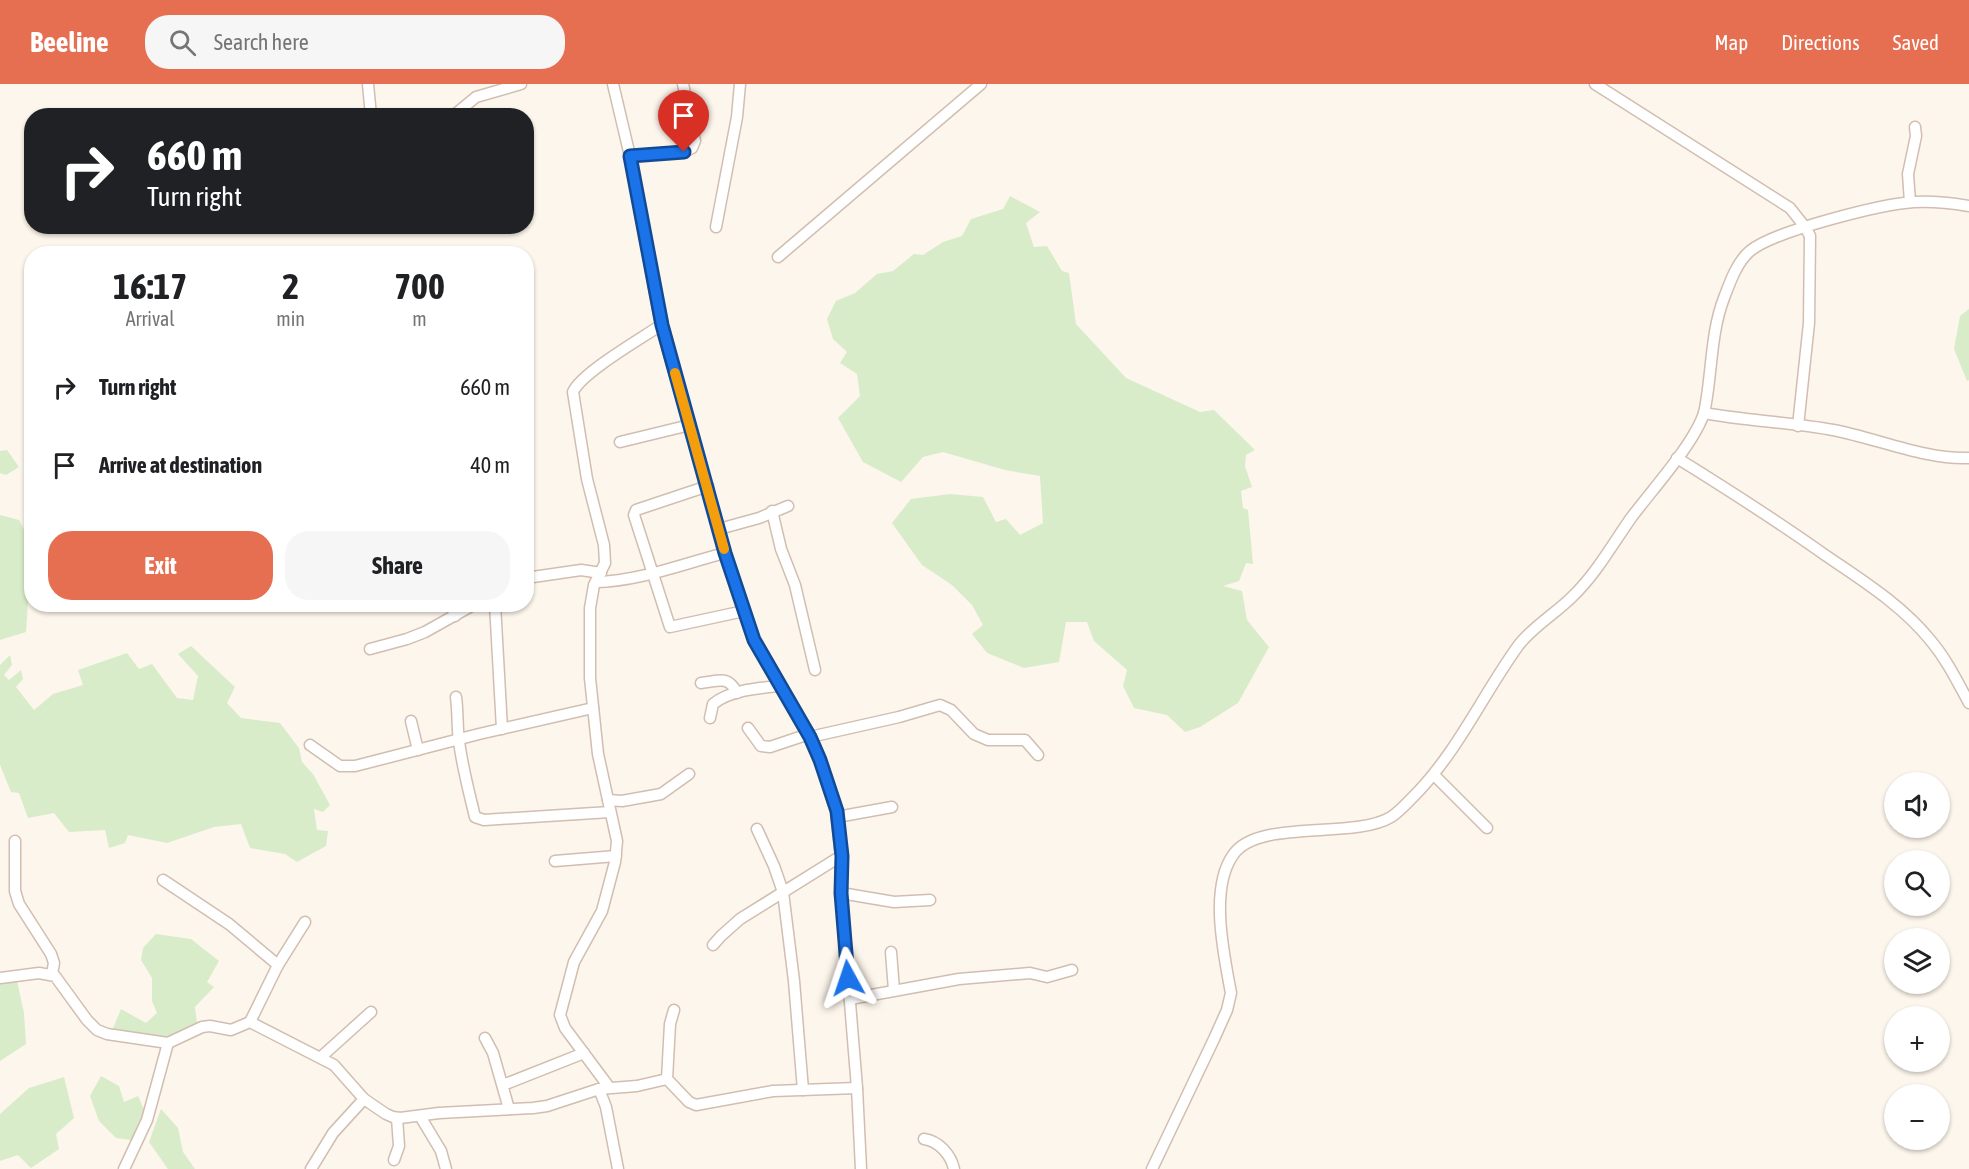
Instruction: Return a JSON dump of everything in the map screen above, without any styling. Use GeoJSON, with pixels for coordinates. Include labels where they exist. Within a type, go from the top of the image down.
{"type":"FeatureCollection","features":[{"type":"Feature","properties":{"kind":"street"},"geometry":{"type":"LineString","coordinates":[[368,84],[370,108]]}},
{"type":"Feature","properties":{"kind":"street"},"geometry":{"type":"LineString","coordinates":[[463,108],[476,97],[521,84]]}},
{"type":"Feature","properties":{"kind":"street"},"geometry":{"type":"LineString","coordinates":[[613,84],[630,156],[662,325],[725,553],[754,640],[809,736],[826,778],[837,817],[842,856],[841,893],[857,1088],[861,1169]]}},
{"type":"Feature","properties":{"kind":"street"},"geometry":{"type":"LineString","coordinates":[[630,156],[684,152],[692,148],[695,141],[683,84]]}},
{"type":"Feature","properties":{"kind":"street"},"geometry":{"type":"LineString","coordinates":[[716,227],[737,117],[740,84]]}},
{"type":"Feature","properties":{"kind":"street"},"geometry":{"type":"LineString","coordinates":[[778,257],[981,84]]}},
{"type":"Feature","properties":{"kind":"street"},"geometry":{"type":"LineString","coordinates":[[1595,84],[1790,208],[1805,227],[1810,237],[1809,323],[1798,426]]}},
{"type":"Feature","properties":{"kind":"street"},"geometry":{"type":"LineString","coordinates":[[1910,202],[1908,174],[1916,136],[1915,128]]}},
{"type":"Feature","properties":{"kind":"street"},"geometry":{"type":"LineString","coordinates":[[1152,1169],[1230,1001],[1221,938],[1220,912],[1225,871],[1235,852],[1247,842],[1268,836],[1347,828],[1386,820],[1401,809],[1434,775],[1471,722],[1519,644],[1583,586],[1677,458],[1704,413],[1722,302],[1738,265],[1752,249],[1761,243],[1805,227],[1910,202],[1969,206]]}},
{"type":"Feature","properties":{"kind":"street"},"geometry":{"type":"LineString","coordinates":[[618,1169],[604,1088],[584,1053],[565,1028],[560,1015],[574,962],[602,911],[616,856],[617,841],[598,754],[593,708],[590,626],[592,590],[605,563],[604,546],[588,479],[573,392],[582,381],[607,361],[662,325]]}},
{"type":"Feature","properties":{"kind":"street"},"geometry":{"type":"LineString","coordinates":[[1704,413],[1739,420],[1830,429],[1914,450],[1948,457],[1969,458]]}},
{"type":"Feature","properties":{"kind":"street"},"geometry":{"type":"LineString","coordinates":[[621,442],[690,425]]}},
{"type":"Feature","properties":{"kind":"street"},"geometry":{"type":"LineString","coordinates":[[1677,458],[1771,518],[1892,602],[1938,649],[1969,703]]}},
{"type":"Feature","properties":{"kind":"street"},"geometry":{"type":"LineString","coordinates":[[708,486],[635,512],[670,627],[744,610]]}},
{"type":"Feature","properties":{"kind":"street"},"geometry":{"type":"LineString","coordinates":[[719,529],[759,518],[788,506]]}},
{"type":"Feature","properties":{"kind":"street"},"geometry":{"type":"LineString","coordinates":[[772,511],[781,549],[795,585],[815,670]]}},
{"type":"Feature","properties":{"kind":"street"},"geometry":{"type":"LineString","coordinates":[[534,577],[581,570],[619,582],[725,553]]}},
{"type":"Feature","properties":{"kind":"street"},"geometry":{"type":"LineString","coordinates":[[454,612],[455,616]]}},
{"type":"Feature","properties":{"kind":"street"},"geometry":{"type":"LineString","coordinates":[[370,649],[407,639],[462,612]]}},
{"type":"Feature","properties":{"kind":"street"},"geometry":{"type":"LineString","coordinates":[[495,612],[502,729]]}},
{"type":"Feature","properties":{"kind":"street"},"geometry":{"type":"LineString","coordinates":[[701,684],[727,681],[732,683],[737,693]]}},
{"type":"Feature","properties":{"kind":"street"},"geometry":{"type":"LineString","coordinates":[[710,718],[713,704],[722,698],[737,693],[780,686]]}},
{"type":"Feature","properties":{"kind":"street"},"geometry":{"type":"LineString","coordinates":[[456,698],[459,739],[475,817],[484,820],[610,813]]}},
{"type":"Feature","properties":{"kind":"street"},"geometry":{"type":"LineString","coordinates":[[748,728],[761,746],[770,747],[809,736],[899,717],[940,705],[951,710],[974,734],[988,740],[1025,740],[1038,755]]}},
{"type":"Feature","properties":{"kind":"street"},"geometry":{"type":"LineString","coordinates":[[310,745],[331,761],[345,767],[593,708]]}},
{"type":"Feature","properties":{"kind":"street"},"geometry":{"type":"LineString","coordinates":[[411,721],[417,750]]}},
{"type":"Feature","properties":{"kind":"street"},"geometry":{"type":"LineString","coordinates":[[608,801],[622,801],[661,794],[689,774]]}},
{"type":"Feature","properties":{"kind":"street"},"geometry":{"type":"LineString","coordinates":[[1434,775],[1487,828]]}},
{"type":"Feature","properties":{"kind":"street"},"geometry":{"type":"LineString","coordinates":[[837,817],[892,807]]}},
{"type":"Feature","properties":{"kind":"street"},"geometry":{"type":"LineString","coordinates":[[757,829],[783,892],[794,981],[803,1090]]}},
{"type":"Feature","properties":{"kind":"street"},"geometry":{"type":"LineString","coordinates":[[15,841],[15,891],[19,904],[51,954],[54,963],[52,974]]}},
{"type":"Feature","properties":{"kind":"street"},"geometry":{"type":"LineString","coordinates":[[555,861],[616,856]]}},
{"type":"Feature","properties":{"kind":"street"},"geometry":{"type":"LineString","coordinates":[[713,945],[740,919],[842,856]]}},
{"type":"Feature","properties":{"kind":"street"},"geometry":{"type":"LineString","coordinates":[[163,880],[229,924],[278,965]]}},
{"type":"Feature","properties":{"kind":"street"},"geometry":{"type":"LineString","coordinates":[[841,893],[894,902],[930,900]]}},
{"type":"Feature","properties":{"kind":"street"},"geometry":{"type":"LineString","coordinates":[[0,978],[39,973],[52,974],[97,1029],[107,1034],[127,1038],[168,1043],[202,1027],[210,1026],[231,1030],[250,1022],[278,965],[305,922]]}},
{"type":"Feature","properties":{"kind":"street"},"geometry":{"type":"LineString","coordinates":[[891,952],[894,990]]}},
{"type":"Feature","properties":{"kind":"street"},"geometry":{"type":"LineString","coordinates":[[850,999],[959,979],[1016,976],[1030,973],[1047,977],[1072,970]]}},
{"type":"Feature","properties":{"kind":"street"},"geometry":{"type":"LineString","coordinates":[[674,1010],[670,1024],[667,1079],[689,1102],[696,1105],[773,1091],[857,1088]]}},
{"type":"Feature","properties":{"kind":"street"},"geometry":{"type":"LineString","coordinates":[[321,1057],[371,1012]]}},
{"type":"Feature","properties":{"kind":"street"},"geometry":{"type":"LineString","coordinates":[[250,1022],[321,1057],[345,1076],[364,1099],[386,1114],[397,1118],[547,1106],[604,1088],[637,1086],[667,1079]]}},
{"type":"Feature","properties":{"kind":"street"},"geometry":{"type":"LineString","coordinates":[[485,1038],[493,1053],[508,1109]]}},
{"type":"Feature","properties":{"kind":"street"},"geometry":{"type":"LineString","coordinates":[[124,1169],[147,1119],[168,1043]]}},
{"type":"Feature","properties":{"kind":"street"},"geometry":{"type":"LineString","coordinates":[[503,1085],[584,1053]]}},
{"type":"Feature","properties":{"kind":"street"},"geometry":{"type":"LineString","coordinates":[[311,1169],[333,1133],[364,1099]]}},
{"type":"Feature","properties":{"kind":"street"},"geometry":{"type":"LineString","coordinates":[[420,1116],[441,1151],[446,1169]]}},
{"type":"Feature","properties":{"kind":"street"},"geometry":{"type":"LineString","coordinates":[[394,1160],[399,1146],[397,1118]]}},
{"type":"Feature","properties":{"kind":"street"},"geometry":{"type":"LineString","coordinates":[[924,1139],[932,1141],[945,1152],[952,1160],[954,1169]]}},
{"type":"Feature","properties":{"kind":"green space"},"geometry":{"type":"Polygon","coordinates":[[[1010,196],[1040,212],[1026,223],[1034,247],[1047,246],[1062,271],[1069,273],[1076,324],[1126,378],[1200,412],[1214,410],[1255,450],[1246,455],[1245,466],[1252,487],[1241,491],[1243,508],[1248,510],[1253,564],[1246,563],[1239,581],[1223,586],[1242,591],[1247,620],[1269,647],[1238,703],[1200,727],[1185,732],[1167,715],[1134,708],[1123,686],[1127,670],[1094,641],[1087,622],[1066,622],[1059,662],[1024,668],[987,653],[972,634],[983,625],[972,605],[952,585],[922,565],[892,523],[911,499],[950,494],[983,497],[996,522],[1006,519],[1020,535],[1043,523],[1040,476],[1005,470],[943,452],[923,457],[901,482],[863,462],[838,418],[860,396],[857,374],[840,363],[847,352],[833,339],[827,319],[836,301],[855,293],[877,274],[893,271],[914,254],[923,255],[943,242],[962,236],[971,219],[1003,209],[1010,196]]]}},
{"type":"Feature","properties":{"kind":"green space"},"geometry":{"type":"Polygon","coordinates":[[[1969,309],[1969,380],[1967,381],[1954,349],[1960,316],[1969,309]]]}},
{"type":"Feature","properties":{"kind":"green space"},"geometry":{"type":"Polygon","coordinates":[[[7,450],[19,467],[6,475],[0,473],[0,451],[7,450]]]}},
{"type":"Feature","properties":{"kind":"green space"},"geometry":{"type":"Polygon","coordinates":[[[0,515],[19,520],[24,530],[24,612],[27,612],[26,632],[0,640],[0,515]]]}},
{"type":"Feature","properties":{"kind":"green space"},"geometry":{"type":"Polygon","coordinates":[[[191,646],[235,687],[227,703],[241,718],[280,723],[299,748],[302,762],[313,774],[330,805],[323,812],[314,809],[317,830],[328,831],[326,846],[297,862],[285,854],[250,848],[241,824],[214,827],[167,843],[128,835],[125,843],[109,848],[105,830],[69,832],[54,813],[28,818],[19,793],[11,792],[0,765],[0,665],[10,655],[12,665],[4,675],[9,680],[21,670],[23,679],[16,687],[34,710],[53,694],[83,685],[78,670],[127,653],[139,669],[152,664],[177,698],[193,700],[198,676],[178,654],[191,646]]]}},
{"type":"Feature","properties":{"kind":"green space"},"geometry":{"type":"Polygon","coordinates":[[[156,934],[191,939],[219,961],[207,982],[214,987],[195,1007],[197,1023],[168,1038],[112,1031],[121,1009],[146,1023],[157,1013],[152,1001],[152,978],[141,960],[143,948],[156,934]]]}},
{"type":"Feature","properties":{"kind":"green space"},"geometry":{"type":"Polygon","coordinates":[[[17,981],[24,1013],[26,1044],[0,1061],[0,983],[17,981]]]}},
{"type":"Feature","properties":{"kind":"green space"},"geometry":{"type":"Polygon","coordinates":[[[101,1076],[119,1086],[124,1102],[138,1096],[146,1114],[131,1140],[116,1138],[99,1121],[90,1096],[101,1076]]]}},
{"type":"Feature","properties":{"kind":"green space"},"geometry":{"type":"Polygon","coordinates":[[[64,1077],[74,1118],[56,1134],[59,1149],[31,1168],[18,1155],[0,1161],[0,1114],[29,1088],[64,1077]]]}},
{"type":"Feature","properties":{"kind":"green space"},"geometry":{"type":"Polygon","coordinates":[[[161,1109],[178,1128],[183,1152],[195,1169],[168,1169],[149,1142],[161,1109]]]}},
{"type":"Feature","properties":{"kind":"slow traffic"},"geometry":{"type":"LineString","coordinates":[[675,373],[724,549]]}},
{"type":"Feature","properties":{"kind":"route"},"geometry":{"type":"LineString","coordinates":[[684,152],[630,156],[662,325],[725,553],[754,640],[810,737],[837,811],[842,856],[841,893],[848,978]]}}]}
